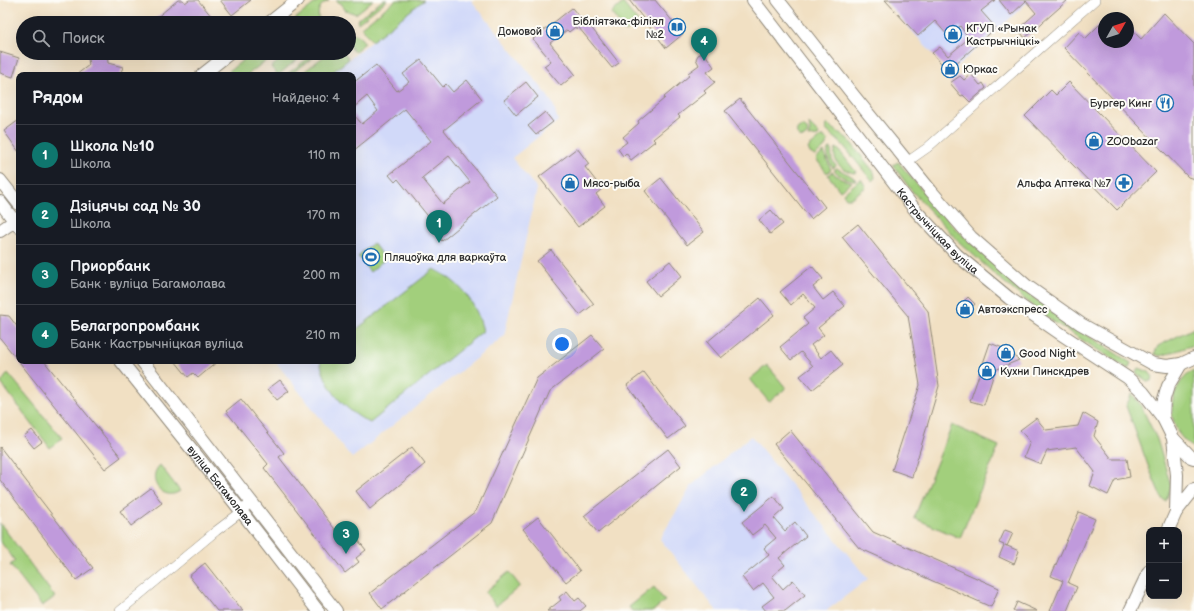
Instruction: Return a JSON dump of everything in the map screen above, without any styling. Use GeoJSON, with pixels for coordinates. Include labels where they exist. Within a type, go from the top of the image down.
{"type":"FeatureCollection","features":[{"type":"Feature","properties":{"kind":"main road"},"geometry":{"type":"LineString","coordinates":[[278,16],[298,0]]}},
{"type":"Feature","properties":{"kind":"main road","name":"Кастрычніцкая вуліца"},"geometry":{"type":"LineString","coordinates":[[753,0],[916,211],[957,255],[1009,298],[1128,378],[1143,392],[1163,418]]}},
{"type":"Feature","properties":{"kind":"main road","name":"Кастрычніцкая вуліца"},"geometry":{"type":"LineString","coordinates":[[778,0],[907,162],[971,237],[1027,286],[1081,324],[1153,364],[1167,366],[1180,364]]}},
{"type":"Feature","properties":{"kind":"main road"},"geometry":{"type":"LineString","coordinates":[[206,72],[221,60]]}},
{"type":"Feature","properties":{"kind":"main road"},"geometry":{"type":"LineString","coordinates":[[0,180],[16,200]]}},
{"type":"Feature","properties":{"kind":"main road"},"geometry":{"type":"LineString","coordinates":[[0,202],[16,220]]}},
{"type":"Feature","properties":{"kind":"main road"},"geometry":{"type":"LineString","coordinates":[[0,231],[16,223]]}},
{"type":"Feature","properties":{"kind":"main road"},"geometry":{"type":"LineString","coordinates":[[1176,512],[1177,475],[1172,438],[1163,418],[1164,399],[1168,386],[1180,364],[1194,358]]}},
{"type":"Feature","properties":{"kind":"main road","name":"вуліца Багамолава"},"geometry":{"type":"LineString","coordinates":[[123,364],[318,611]]}},
{"type":"Feature","properties":{"kind":"main road","name":"вуліца Багамолава"},"geometry":{"type":"LineString","coordinates":[[144,364],[336,611]]}},
{"type":"Feature","properties":{"kind":"main road"},"geometry":{"type":"LineString","coordinates":[[1172,438],[1190,457],[1194,458]]}},
{"type":"Feature","properties":{"kind":"main road"},"geometry":{"type":"LineString","coordinates":[[1169,527],[1176,512],[1194,489]]}},
{"type":"Feature","properties":{"kind":"main road"},"geometry":{"type":"LineString","coordinates":[[1130,611],[1146,577]]}},
{"type":"Feature","properties":{"kind":"street"},"geometry":{"type":"LineString","coordinates":[[907,162],[927,148],[1095,0]]}},
{"type":"Feature","properties":{"kind":"street"},"geometry":{"type":"LineString","coordinates":[[120,611],[216,530],[241,512],[251,502]]}},
{"type":"Feature","properties":{"kind":"shaded area"},"geometry":{"type":"Polygon","coordinates":[[[424,0],[471,0],[545,92],[553,104],[558,121],[512,158],[537,189],[504,336],[352,458],[278,364],[356,364],[356,72],[333,72],[348,60],[356,60],[356,54],[424,0]]]}},
{"type":"Feature","properties":{"kind":"shaded area","name":"КГУП «Рынак Кастрычніцкі»"},"geometry":{"type":"Polygon","coordinates":[[[884,0],[1030,0],[950,73],[884,0]]]}},
{"type":"Feature","properties":{"kind":"shaded area"},"geometry":{"type":"Polygon","coordinates":[[[751,436],[868,579],[826,611],[717,611],[660,539],[692,485],[751,436]]]}},
{"type":"Feature","properties":{"kind":"green space"},"geometry":{"type":"Polygon","coordinates":[[[319,0],[329,1],[321,6],[318,16],[299,16],[319,0]]]}},
{"type":"Feature","properties":{"kind":"green space"},"geometry":{"type":"Polygon","coordinates":[[[337,0],[373,0],[356,14],[345,10],[341,3],[337,2],[337,0]]]}},
{"type":"Feature","properties":{"kind":"green space"},"geometry":{"type":"Polygon","coordinates":[[[383,0],[387,0],[358,23],[357,20],[383,0]]]}},
{"type":"Feature","properties":{"kind":"green space"},"geometry":{"type":"Polygon","coordinates":[[[396,0],[424,0],[372,41],[361,27],[396,0]]]}},
{"type":"Feature","properties":{"kind":"green space"},"geometry":{"type":"Polygon","coordinates":[[[623,3],[638,22],[626,32],[611,13],[623,3]]]}},
{"type":"Feature","properties":{"kind":"green space"},"geometry":{"type":"Polygon","coordinates":[[[356,34],[358,35],[365,43],[356,50],[356,34]]]}},
{"type":"Feature","properties":{"kind":"green space"},"geometry":{"type":"Polygon","coordinates":[[[243,60],[267,60],[251,72],[228,72],[243,60]]]}},
{"type":"Feature","properties":{"kind":"green space"},"geometry":{"type":"Polygon","coordinates":[[[280,60],[297,60],[282,72],[275,72],[271,67],[280,60]]]}},
{"type":"Feature","properties":{"kind":"green space"},"geometry":{"type":"Polygon","coordinates":[[[306,60],[310,60],[294,72],[290,72],[306,60]]]}},
{"type":"Feature","properties":{"kind":"green space"},"geometry":{"type":"Polygon","coordinates":[[[319,60],[348,60],[333,72],[304,72],[319,60]]]}},
{"type":"Feature","properties":{"kind":"green space"},"geometry":{"type":"Polygon","coordinates":[[[809,124],[819,134],[818,136],[808,137],[810,131],[809,124]]]}},
{"type":"Feature","properties":{"kind":"green space"},"geometry":{"type":"Polygon","coordinates":[[[827,124],[848,139],[874,172],[875,178],[872,181],[843,145],[826,130],[827,124]]]}},
{"type":"Feature","properties":{"kind":"green space"},"geometry":{"type":"Polygon","coordinates":[[[800,127],[804,127],[806,128],[806,136],[800,137],[797,134],[797,130],[800,127]]]}},
{"type":"Feature","properties":{"kind":"green space"},"geometry":{"type":"Polygon","coordinates":[[[821,137],[828,141],[825,147],[815,156],[810,153],[808,148],[821,137]]]}},
{"type":"Feature","properties":{"kind":"green space"},"geometry":{"type":"Polygon","coordinates":[[[831,148],[832,160],[836,166],[833,168],[829,162],[828,154],[828,149],[831,148]]]}},
{"type":"Feature","properties":{"kind":"green space"},"geometry":{"type":"Polygon","coordinates":[[[836,148],[856,172],[854,173],[845,170],[839,165],[835,157],[836,148]]]}},
{"type":"Feature","properties":{"kind":"green space"},"geometry":{"type":"Polygon","coordinates":[[[824,152],[831,170],[827,173],[816,159],[824,152]]]}},
{"type":"Feature","properties":{"kind":"green space"},"geometry":{"type":"Polygon","coordinates":[[[898,162],[955,228],[1033,297],[1059,317],[1131,363],[1128,369],[1043,315],[958,241],[911,190],[893,165],[898,162]]]}},
{"type":"Feature","properties":{"kind":"green space"},"geometry":{"type":"Polygon","coordinates":[[[837,168],[852,176],[856,180],[847,179],[841,176],[834,170],[837,168]]]}},
{"type":"Feature","properties":{"kind":"green space"},"geometry":{"type":"Polygon","coordinates":[[[832,172],[841,179],[852,182],[840,191],[828,175],[832,172]]]}},
{"type":"Feature","properties":{"kind":"green space"},"geometry":{"type":"Polygon","coordinates":[[[861,179],[866,187],[851,198],[846,198],[843,194],[861,179]]]}},
{"type":"Feature","properties":{"kind":"green space","name":"Пляцоўка для варкаўта"},"geometry":{"type":"Polygon","coordinates":[[[373,243],[385,259],[370,272],[358,256],[373,243]]]}},
{"type":"Feature","properties":{"kind":"green space"},"geometry":{"type":"Polygon","coordinates":[[[434,269],[452,280],[466,294],[476,311],[483,331],[370,423],[352,412],[338,398],[327,381],[321,364],[356,364],[356,330],[434,269]]]}},
{"type":"Feature","properties":{"kind":"green space"},"geometry":{"type":"Polygon","coordinates":[[[1194,328],[1194,345],[1161,356],[1154,354],[1158,346],[1194,328]]]}},
{"type":"Feature","properties":{"kind":"green space"},"geometry":{"type":"Polygon","coordinates":[[[767,365],[786,388],[769,402],[750,379],[767,365]]]}},
{"type":"Feature","properties":{"kind":"green space"},"geometry":{"type":"Polygon","coordinates":[[[1139,368],[1149,372],[1153,377],[1151,381],[1147,381],[1136,373],[1139,368]]]}},
{"type":"Feature","properties":{"kind":"green space"},"geometry":{"type":"Polygon","coordinates":[[[1194,370],[1194,448],[1184,440],[1177,431],[1173,420],[1172,409],[1173,398],[1178,387],[1184,378],[1194,370]]]}},
{"type":"Feature","properties":{"kind":"green space"},"geometry":{"type":"Polygon","coordinates":[[[8,373],[62,438],[50,448],[1,383],[8,373]]]}},
{"type":"Feature","properties":{"kind":"green space"},"geometry":{"type":"Polygon","coordinates":[[[1132,394],[1140,404],[1157,439],[1171,486],[1166,501],[1162,499],[1126,406],[1132,394]]]}},
{"type":"Feature","properties":{"kind":"green space"},"geometry":{"type":"Polygon","coordinates":[[[952,425],[999,446],[960,538],[914,518],[952,425]]]}},
{"type":"Feature","properties":{"kind":"green space"},"geometry":{"type":"Polygon","coordinates":[[[160,465],[180,491],[174,494],[168,494],[162,492],[158,488],[154,477],[160,465]]]}},
{"type":"Feature","properties":{"kind":"green space"},"geometry":{"type":"Polygon","coordinates":[[[0,523],[55,597],[42,606],[10,565],[15,561],[0,541],[0,523]]]}},
{"type":"Feature","properties":{"kind":"green space"},"geometry":{"type":"Polygon","coordinates":[[[509,572],[520,586],[496,606],[485,592],[509,572]]]}},
{"type":"Feature","properties":{"kind":"green space"},"geometry":{"type":"Polygon","coordinates":[[[654,587],[665,601],[653,611],[632,611],[629,607],[654,587]]]}},
{"type":"Feature","properties":{"kind":"building"},"geometry":{"type":"Polygon","coordinates":[[[178,0],[183,0],[185,3],[189,0],[198,0],[211,16],[159,16],[178,0]]]}},
{"type":"Feature","properties":{"kind":"building"},"geometry":{"type":"Polygon","coordinates":[[[220,0],[251,0],[232,15],[220,0]]]}},
{"type":"Feature","properties":{"kind":"building"},"geometry":{"type":"Polygon","coordinates":[[[629,0],[655,0],[683,34],[666,48],[629,0]]]}},
{"type":"Feature","properties":{"kind":"building","name":"КГУП «Рынак Кастрычніцкі»"},"geometry":{"type":"Polygon","coordinates":[[[885,0],[995,0],[981,11],[996,28],[955,64],[957,66],[949,72],[932,53],[940,47],[948,56],[969,38],[960,26],[948,36],[935,21],[918,36],[885,0]]]}},
{"type":"Feature","properties":{"kind":"building"},"geometry":{"type":"Polygon","coordinates":[[[999,0],[1068,0],[1025,38],[1018,29],[1036,13],[1026,1],[1011,15],[999,0]]]}},
{"type":"Feature","properties":{"kind":"building"},"geometry":{"type":"Polygon","coordinates":[[[572,8],[588,27],[590,26],[619,63],[612,68],[579,28],[577,30],[575,27],[569,32],[567,30],[550,43],[575,74],[561,86],[544,66],[551,61],[533,39],[572,8]]]}},
{"type":"Feature","properties":{"kind":"building"},"geometry":{"type":"Polygon","coordinates":[[[1164,13],[1194,44],[1194,179],[1188,177],[1064,48],[1079,32],[1085,39],[1098,26],[1098,48],[1134,48],[1134,32],[1141,39],[1164,13]]]}},
{"type":"Feature","properties":{"kind":"building"},"geometry":{"type":"Polygon","coordinates":[[[0,52],[16,57],[16,60],[18,60],[13,77],[0,73],[0,52]]]}},
{"type":"Feature","properties":{"kind":"building"},"geometry":{"type":"Polygon","coordinates":[[[702,53],[705,54],[714,67],[707,72],[715,82],[704,91],[706,93],[678,115],[680,117],[653,139],[655,141],[631,160],[626,153],[623,156],[618,149],[627,142],[623,137],[639,123],[638,121],[690,75],[688,73],[699,65],[696,59],[698,55],[702,53]]]}},
{"type":"Feature","properties":{"kind":"building"},"geometry":{"type":"Polygon","coordinates":[[[88,60],[108,60],[108,63],[123,67],[121,72],[80,72],[89,65],[88,60]]]}},
{"type":"Feature","properties":{"kind":"building"},"geometry":{"type":"Polygon","coordinates":[[[421,60],[443,87],[446,84],[453,92],[467,80],[482,99],[444,130],[497,196],[442,241],[427,222],[431,220],[398,179],[395,182],[389,175],[431,141],[405,109],[356,149],[356,117],[362,124],[378,111],[367,96],[356,105],[356,81],[376,65],[397,91],[409,82],[403,74],[421,60]],[[449,156],[422,178],[443,204],[470,182],[449,156]]]}},
{"type":"Feature","properties":{"kind":"building"},"geometry":{"type":"Polygon","coordinates":[[[971,74],[980,85],[983,83],[986,88],[970,102],[963,95],[961,96],[950,83],[960,76],[964,80],[971,74]]]}},
{"type":"Feature","properties":{"kind":"building"},"geometry":{"type":"Polygon","coordinates":[[[526,82],[538,97],[516,115],[504,100],[526,82]]]}},
{"type":"Feature","properties":{"kind":"building"},"geometry":{"type":"Polygon","coordinates":[[[1069,82],[1156,172],[1117,210],[1025,116],[1051,90],[1056,95],[1069,82]]]}},
{"type":"Feature","properties":{"kind":"building"},"geometry":{"type":"Polygon","coordinates":[[[740,99],[825,207],[811,219],[725,111],[740,99]]]}},
{"type":"Feature","properties":{"kind":"building"},"geometry":{"type":"Polygon","coordinates":[[[545,112],[553,122],[536,135],[528,126],[545,112]]]}},
{"type":"Feature","properties":{"kind":"building"},"geometry":{"type":"Polygon","coordinates":[[[16,122],[16,148],[4,131],[16,122]]]}},
{"type":"Feature","properties":{"kind":"building","name":"Мясо-рыба"},"geometry":{"type":"Polygon","coordinates":[[[577,148],[589,164],[585,167],[602,189],[596,194],[605,206],[578,227],[539,177],[577,148]]]}},
{"type":"Feature","properties":{"kind":"building"},"geometry":{"type":"Polygon","coordinates":[[[661,178],[704,232],[687,245],[645,191],[661,178]]]}},
{"type":"Feature","properties":{"kind":"building"},"geometry":{"type":"Polygon","coordinates":[[[771,210],[783,224],[770,234],[759,220],[771,210]]]}},
{"type":"Feature","properties":{"kind":"building"},"geometry":{"type":"Polygon","coordinates":[[[858,224],[928,311],[939,386],[912,477],[892,470],[920,385],[908,316],[842,237],[858,224]]]}},
{"type":"Feature","properties":{"kind":"building"},"geometry":{"type":"Polygon","coordinates":[[[551,250],[594,304],[580,315],[537,261],[551,250]]]}},
{"type":"Feature","properties":{"kind":"building"},"geometry":{"type":"Polygon","coordinates":[[[670,261],[682,276],[658,296],[646,281],[670,261]]]}},
{"type":"Feature","properties":{"kind":"building"},"geometry":{"type":"Polygon","coordinates":[[[812,266],[823,279],[813,287],[823,300],[833,292],[845,306],[818,328],[824,335],[811,345],[821,358],[831,350],[843,365],[812,390],[800,376],[813,366],[801,352],[791,360],[780,347],[808,324],[803,318],[815,308],[803,294],[791,305],[780,292],[812,266]]]}},
{"type":"Feature","properties":{"kind":"building","name":"Автоэкспресс"},"geometry":{"type":"Polygon","coordinates":[[[968,297],[975,304],[965,315],[958,308],[968,297]]]}},
{"type":"Feature","properties":{"kind":"building"},"geometry":{"type":"Polygon","coordinates":[[[760,298],[774,315],[721,358],[707,342],[760,298]]]}},
{"type":"Feature","properties":{"kind":"building"},"geometry":{"type":"Polygon","coordinates":[[[0,315],[9,316],[16,325],[16,358],[0,338],[0,315]]]}},
{"type":"Feature","properties":{"kind":"building"},"geometry":{"type":"Polygon","coordinates":[[[592,335],[604,349],[550,391],[492,523],[382,609],[370,593],[476,511],[537,378],[592,335]]]}},
{"type":"Feature","properties":{"kind":"building"},"geometry":{"type":"Polygon","coordinates":[[[990,343],[1008,350],[1019,360],[995,370],[984,405],[970,401],[990,343]]]}},
{"type":"Feature","properties":{"kind":"building"},"geometry":{"type":"Polygon","coordinates":[[[21,364],[46,364],[121,457],[105,469],[21,364]]]}},
{"type":"Feature","properties":{"kind":"building"},"geometry":{"type":"Polygon","coordinates":[[[177,364],[214,364],[198,378],[193,373],[188,377],[177,364]]]}},
{"type":"Feature","properties":{"kind":"building"},"geometry":{"type":"Polygon","coordinates":[[[644,372],[685,426],[668,439],[627,385],[644,372]]]}},
{"type":"Feature","properties":{"kind":"building"},"geometry":{"type":"Polygon","coordinates":[[[280,380],[289,391],[277,400],[268,389],[280,380]]]}},
{"type":"Feature","properties":{"kind":"building"},"geometry":{"type":"Polygon","coordinates":[[[241,399],[284,453],[279,457],[341,537],[350,530],[366,550],[356,558],[359,562],[345,573],[264,468],[268,464],[226,411],[241,399]]]}},
{"type":"Feature","properties":{"kind":"building"},"geometry":{"type":"Polygon","coordinates":[[[1083,413],[1098,422],[1094,436],[1112,459],[1127,459],[1130,477],[1115,480],[1108,495],[1090,486],[1095,472],[1076,447],[1047,451],[1041,464],[1024,457],[1030,442],[1020,430],[1036,418],[1046,430],[1078,426],[1083,413]]]}},
{"type":"Feature","properties":{"kind":"building"},"geometry":{"type":"Polygon","coordinates":[[[32,430],[42,442],[34,448],[24,436],[32,430]]]}},
{"type":"Feature","properties":{"kind":"building"},"geometry":{"type":"Polygon","coordinates":[[[790,430],[873,532],[999,588],[991,607],[859,548],[774,444],[790,430]]]}},
{"type":"Feature","properties":{"kind":"building"},"geometry":{"type":"Polygon","coordinates":[[[0,447],[93,568],[76,580],[0,480],[0,447]]]}},
{"type":"Feature","properties":{"kind":"building"},"geometry":{"type":"Polygon","coordinates":[[[412,447],[425,464],[370,509],[356,491],[412,447]]]}},
{"type":"Feature","properties":{"kind":"building"},"geometry":{"type":"Polygon","coordinates":[[[668,449],[681,466],[598,533],[584,516],[668,449]]]}},
{"type":"Feature","properties":{"kind":"building"},"geometry":{"type":"Polygon","coordinates":[[[151,488],[162,503],[131,526],[120,511],[151,488]]]}},
{"type":"Feature","properties":{"kind":"building"},"geometry":{"type":"Polygon","coordinates":[[[774,496],[784,509],[774,518],[785,531],[795,522],[806,536],[779,558],[785,565],[772,576],[783,589],[793,580],[805,595],[785,611],[766,611],[762,606],[774,597],[763,583],[753,591],[742,577],[769,555],[764,548],[776,538],[765,525],[752,535],[742,522],[774,496]]]}},
{"type":"Feature","properties":{"kind":"building"},"geometry":{"type":"Polygon","coordinates":[[[1079,512],[1095,519],[1068,583],[1077,587],[1067,611],[1050,611],[1063,581],[1051,576],[1079,512]]]}},
{"type":"Feature","properties":{"kind":"building"},"geometry":{"type":"Polygon","coordinates":[[[538,517],[580,571],[566,582],[523,529],[538,517]]]}},
{"type":"Feature","properties":{"kind":"building"},"geometry":{"type":"Polygon","coordinates":[[[1005,530],[1013,533],[1007,546],[1019,551],[1014,564],[999,557],[1004,545],[999,543],[1005,530]]]}},
{"type":"Feature","properties":{"kind":"building"},"geometry":{"type":"Polygon","coordinates":[[[205,563],[243,611],[217,611],[189,576],[205,563]]]}},
{"type":"Feature","properties":{"kind":"building"},"geometry":{"type":"Polygon","coordinates":[[[567,591],[575,601],[579,598],[586,606],[580,611],[547,611],[561,600],[559,597],[567,591]]]}},
{"type":"Feature","properties":{"kind":"building"},"geometry":{"type":"Polygon","coordinates":[[[1017,602],[1037,611],[1013,611],[1017,602]]]}},
{"type":"Feature","properties":{"kind":"place","name":"Бібліятэка-філіял №2"},"geometry":{"type":"Point","coordinates":[677,27]}},
{"type":"Feature","properties":{"kind":"place","name":"Домовой"},"geometry":{"type":"Point","coordinates":[555,31]}},
{"type":"Feature","properties":{"kind":"place","name":"КГУП «Рынак Кастрычніцкі»"},"geometry":{"type":"Point","coordinates":[953,34]}},
{"type":"Feature","properties":{"kind":"place","name":"Белагропромбанк"},"geometry":{"type":"Point","coordinates":[704,61]}},
{"type":"Feature","properties":{"kind":"place","name":"Юркас"},"geometry":{"type":"Point","coordinates":[950,69]}},
{"type":"Feature","properties":{"kind":"place","name":"Бургер Кинг"},"geometry":{"type":"Point","coordinates":[1165,103]}},
{"type":"Feature","properties":{"kind":"place","name":"ZOObazar"},"geometry":{"type":"Point","coordinates":[1094,141]}},
{"type":"Feature","properties":{"kind":"place","name":"Мясо-рыба"},"geometry":{"type":"Point","coordinates":[570,183]}},
{"type":"Feature","properties":{"kind":"place","name":"Альфа Аптека №7"},"geometry":{"type":"Point","coordinates":[1124,183]}},
{"type":"Feature","properties":{"kind":"place","name":"Школа №10"},"geometry":{"type":"Point","coordinates":[439,243]}},
{"type":"Feature","properties":{"kind":"place","name":"Пляцоўка для варкаўта"},"geometry":{"type":"Point","coordinates":[371,257]}},
{"type":"Feature","properties":{"kind":"place","name":"Автоэкспресс"},"geometry":{"type":"Point","coordinates":[965,309]}},
{"type":"Feature","properties":{"kind":"place","name":"Good Night"},"geometry":{"type":"Point","coordinates":[1006,353]}},
{"type":"Feature","properties":{"kind":"place","name":"Кухни Пинскдрев"},"geometry":{"type":"Point","coordinates":[987,371]}},
{"type":"Feature","properties":{"kind":"place","name":"Дзіцячы сад № 30"},"geometry":{"type":"Point","coordinates":[744,512]}},
{"type":"Feature","properties":{"kind":"place","name":"Приорбанк"},"geometry":{"type":"Point","coordinates":[346,554]}}]}
